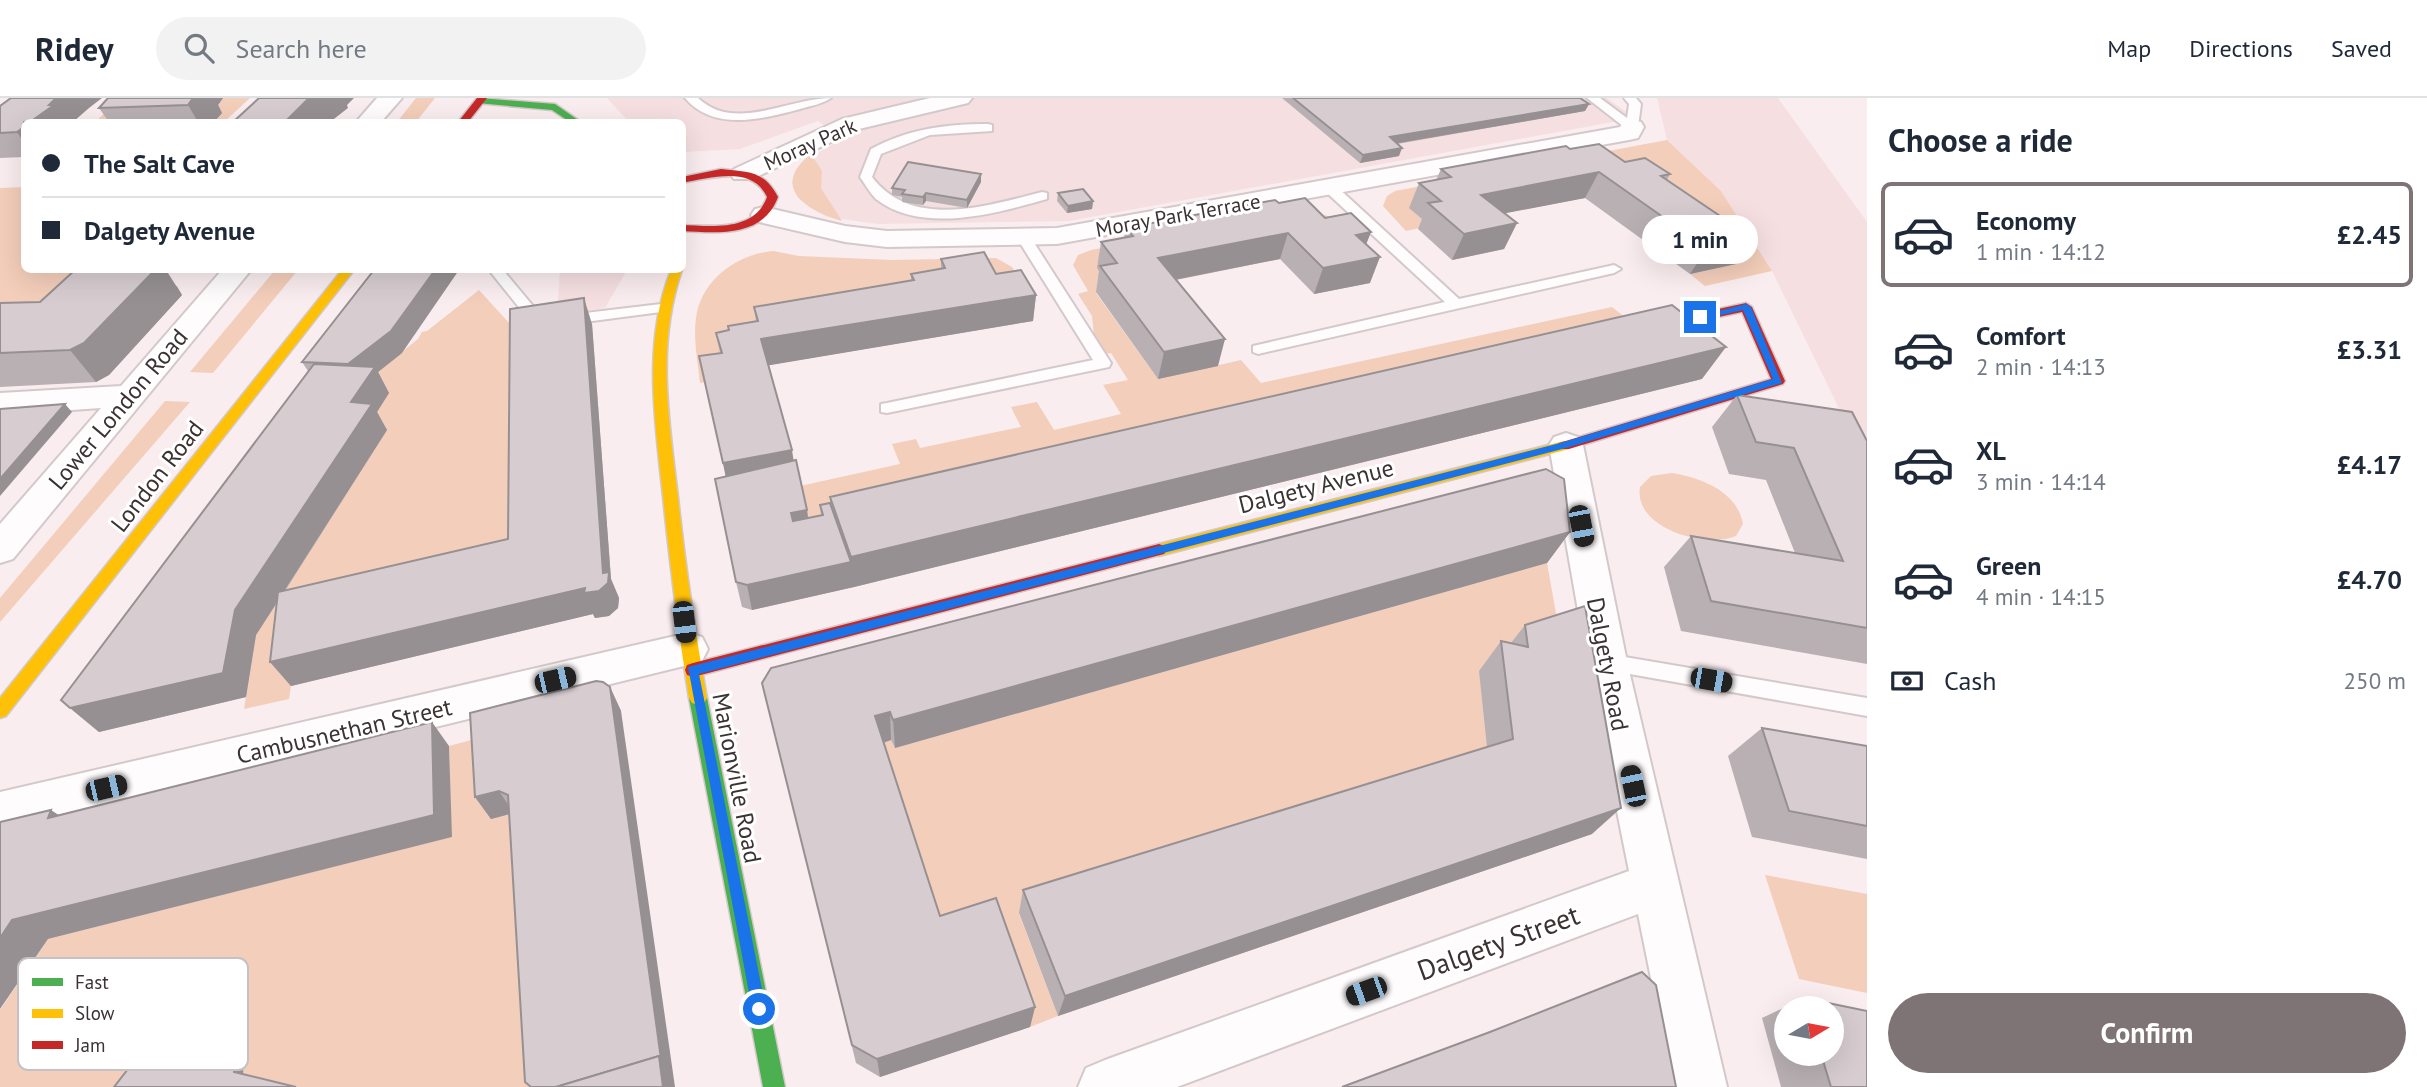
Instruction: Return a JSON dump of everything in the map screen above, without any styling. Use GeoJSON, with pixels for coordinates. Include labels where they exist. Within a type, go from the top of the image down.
{"type":"FeatureCollection","features":[{"type":"Feature","properties":{"kind":"street"},"geometry":{"type":"LineString","coordinates":[[371,119],[390,98]]}},
{"type":"Feature","properties":{"kind":"street","name":"Moray Park"},"geometry":{"type":"LineString","coordinates":[[743,174],[851,124],[960,98]]}},
{"type":"Feature","properties":{"kind":"street"},"geometry":{"type":"LineString","coordinates":[[465,119],[481,99],[555,107],[572,119]]}},
{"type":"Feature","properties":{"kind":"street","name":"Moray Park Terrace"},"geometry":{"type":"LineString","coordinates":[[764,215],[845,234],[887,239],[1057,236],[1331,189],[1629,133],[1632,127]]}},
{"type":"Feature","properties":{"kind":"street"},"geometry":{"type":"LineString","coordinates":[[686,179],[712,172],[743,174],[769,186],[774,195],[772,205],[764,215],[735,229],[691,230],[687,247]]}},
{"type":"Feature","properties":{"kind":"street","name":"Lower London Road"},"geometry":{"type":"LineString","coordinates":[[5,538],[234,273]]}},
{"type":"Feature","properties":{"kind":"street","name":"London Road"},"geometry":{"type":"LineString","coordinates":[[0,711],[346,273]]}},
{"type":"Feature","properties":{"kind":"street","name":"Marionville Road"},"geometry":{"type":"LineString","coordinates":[[675,273],[661,308],[658,334],[664,429],[690,659],[774,1087]]}},
{"type":"Feature","properties":{"kind":"street","name":"Dalgety Avenue"},"geometry":{"type":"LineString","coordinates":[[690,659],[1566,445],[1778,381],[1746,307],[1653,327]]}},
{"type":"Feature","properties":{"kind":"street"},"geometry":{"type":"LineString","coordinates":[[0,404],[129,396]]}},
{"type":"Feature","properties":{"kind":"street","name":"Dalgety Road"},"geometry":{"type":"LineString","coordinates":[[1566,445],[1607,662],[1700,1087]]}},
{"type":"Feature","properties":{"kind":"street","name":"Cambusnethan Street"},"geometry":{"type":"LineString","coordinates":[[0,813],[690,659]]}},
{"type":"Feature","properties":{"kind":"street","name":"Dalgety Street"},"geometry":{"type":"LineString","coordinates":[[1105,1087],[1654,885]]}},
{"type":"Feature","properties":{"kind":"lane"},"geometry":{"type":"LineString","coordinates":[[691,98],[699,106],[712,112],[744,117],[825,98]]}},
{"type":"Feature","properties":{"kind":"lane"},"geometry":{"type":"LineString","coordinates":[[1593,98],[1632,127],[1636,118],[1635,104],[1629,98]]}},
{"type":"Feature","properties":{"kind":"lane"},"geometry":{"type":"LineString","coordinates":[[988,128],[957,127],[892,141],[875,152],[866,177],[870,188],[887,201],[908,209],[936,213],[995,210],[1042,196]]}},
{"type":"Feature","properties":{"kind":"lane"},"geometry":{"type":"LineString","coordinates":[[1331,189],[1455,304]]}},
{"type":"Feature","properties":{"kind":"lane"},"geometry":{"type":"LineString","coordinates":[[887,408],[1102,363],[1024,238]]}},
{"type":"Feature","properties":{"kind":"lane"},"geometry":{"type":"LineString","coordinates":[[1258,349],[1614,269]]}},
{"type":"Feature","properties":{"kind":"lane"},"geometry":{"type":"LineString","coordinates":[[498,273],[539,323],[661,308]]}},
{"type":"Feature","properties":{"kind":"lane"},"geometry":{"type":"LineString","coordinates":[[1607,662],[1867,707]]}},
{"type":"Feature","properties":{"kind":"shaded area"},"geometry":{"type":"Polygon","coordinates":[[[158,98],[222,98],[143,119],[98,119],[109,109],[158,98]]]}},
{"type":"Feature","properties":{"kind":"shaded area"},"geometry":{"type":"Polygon","coordinates":[[[222,98],[250,98],[227,119],[213,119],[211,113],[222,98]]]}},
{"type":"Feature","properties":{"kind":"shaded area"},"geometry":{"type":"Polygon","coordinates":[[[416,98],[435,98],[418,119],[399,119],[416,98]]]}},
{"type":"Feature","properties":{"kind":"shaded area"},"geometry":{"type":"Polygon","coordinates":[[[607,98],[1607,98],[1635,118],[1069,221],[878,224],[827,217],[798,198],[792,182],[802,162],[842,139],[818,121],[740,149],[686,152],[686,119],[626,119],[607,98]]]}},
{"type":"Feature","properties":{"kind":"shaded area"},"geometry":{"type":"Polygon","coordinates":[[[1657,98],[1778,98],[1867,222],[1867,466],[1772,271],[1721,191],[1667,140],[1657,98]]]}},
{"type":"Feature","properties":{"kind":"shaded area"},"geometry":{"type":"Polygon","coordinates":[[[1667,140],[1721,191],[1772,271],[1705,286],[1690,274],[1735,264],[1631,183],[1406,231],[1383,206],[1387,196],[1395,191],[1667,140]]]}},
{"type":"Feature","properties":{"kind":"shaded area"},"geometry":{"type":"Polygon","coordinates":[[[811,154],[822,171],[821,188],[842,221],[816,211],[798,196],[793,187],[793,177],[799,166],[811,154]]]}},
{"type":"Feature","properties":{"kind":"shaded area"},"geometry":{"type":"Polygon","coordinates":[[[21,187],[21,273],[84,273],[0,336],[0,188],[21,187]]]}},
{"type":"Feature","properties":{"kind":"shaded area"},"geometry":{"type":"Polygon","coordinates":[[[1311,210],[1338,220],[1096,293],[1158,379],[1241,360],[1261,383],[1612,307],[1650,337],[810,536],[800,486],[900,464],[892,444],[916,439],[920,448],[1021,427],[1011,407],[1037,402],[1054,430],[1121,414],[1103,385],[1128,380],[1111,353],[1101,355],[1095,345],[1092,316],[1078,294],[1088,291],[1073,265],[1078,255],[1091,250],[1311,210]]]}},
{"type":"Feature","properties":{"kind":"shaded area"},"geometry":{"type":"Polygon","coordinates":[[[773,251],[799,256],[892,260],[996,258],[1012,267],[1033,299],[982,278],[727,379],[700,383],[695,326],[699,304],[705,292],[723,271],[734,263],[746,257],[773,251]]]}},
{"type":"Feature","properties":{"kind":"shaded area"},"geometry":{"type":"Polygon","coordinates":[[[272,273],[296,273],[213,373],[190,372],[272,273]]]}},
{"type":"Feature","properties":{"kind":"shaded area"},"geometry":{"type":"Polygon","coordinates":[[[560,273],[625,273],[605,308],[557,314],[560,273]]]}},
{"type":"Feature","properties":{"kind":"shaded area"},"geometry":{"type":"Polygon","coordinates":[[[479,290],[520,335],[522,559],[291,686],[289,699],[244,709],[256,635],[386,430],[353,391],[418,339],[422,332],[427,331],[479,290]]]}},
{"type":"Feature","properties":{"kind":"shaded area"},"geometry":{"type":"Polygon","coordinates":[[[165,401],[190,402],[0,622],[0,598],[165,401]]]}},
{"type":"Feature","properties":{"kind":"shaded area"},"geometry":{"type":"Polygon","coordinates":[[[1672,473],[1694,478],[1726,495],[1739,513],[1743,524],[1736,536],[1707,540],[1690,537],[1659,524],[1648,514],[1641,501],[1640,487],[1651,476],[1672,473]]]}},
{"type":"Feature","properties":{"kind":"shaded area"},"geometry":{"type":"Polygon","coordinates":[[[1547,563],[1560,636],[1489,767],[1019,914],[1058,1016],[1030,1027],[940,938],[878,744],[891,740],[895,748],[1547,563]]]}},
{"type":"Feature","properties":{"kind":"shaded area"},"geometry":{"type":"Polygon","coordinates":[[[486,736],[514,813],[542,1087],[288,1087],[243,1076],[243,1070],[248,1070],[248,958],[35,958],[48,939],[451,837],[449,746],[486,736]]]}},
{"type":"Feature","properties":{"kind":"shaded area"},"geometry":{"type":"Polygon","coordinates":[[[1765,875],[1867,894],[1867,993],[1799,979],[1765,875]]]}},
{"type":"Feature","properties":{"kind":"shaded area"},"geometry":{"type":"Polygon","coordinates":[[[18,983],[18,1070],[167,1070],[129,1087],[0,1087],[0,1010],[18,983]]]}},
{"type":"Feature","properties":{"kind":"building"},"geometry":{"type":"Polygon","coordinates":[[[11,98],[56,98],[49,105],[54,105],[34,119],[21,119],[21,129],[17,132],[0,133],[0,106],[11,98]]]}},
{"type":"Feature","properties":{"kind":"building"},"geometry":{"type":"Polygon","coordinates":[[[108,98],[193,98],[188,105],[99,108],[108,98]]]}},
{"type":"Feature","properties":{"kind":"building"},"geometry":{"type":"Polygon","coordinates":[[[259,98],[309,98],[288,119],[236,119],[259,98]]]}},
{"type":"Feature","properties":{"kind":"building"},"geometry":{"type":"Polygon","coordinates":[[[1293,98],[1580,98],[1589,104],[1390,137],[1402,148],[1363,155],[1293,98]]]}},
{"type":"Feature","properties":{"kind":"building"},"geometry":{"type":"Polygon","coordinates":[[[1599,144],[1625,162],[1645,158],[1670,174],[1661,176],[1754,239],[1707,248],[1599,172],[1481,195],[1517,223],[1464,234],[1428,203],[1441,201],[1419,183],[1451,177],[1441,169],[1566,146],[1570,149],[1599,144]]]}},
{"type":"Feature","properties":{"kind":"building"},"geometry":{"type":"Polygon","coordinates":[[[908,162],[981,174],[967,200],[926,193],[923,197],[902,194],[905,190],[892,188],[908,162]]]}},
{"type":"Feature","properties":{"kind":"building"},"geometry":{"type":"Polygon","coordinates":[[[1083,189],[1093,201],[1068,206],[1058,193],[1083,189]]]}},
{"type":"Feature","properties":{"kind":"building"},"geometry":{"type":"Polygon","coordinates":[[[1305,198],[1325,218],[1351,213],[1371,232],[1356,235],[1380,257],[1323,268],[1288,233],[1158,258],[1225,339],[1164,352],[1100,266],[1117,263],[1101,242],[1133,236],[1126,228],[1275,200],[1279,203],[1305,198]]]}},
{"type":"Feature","properties":{"kind":"building"},"geometry":{"type":"Polygon","coordinates":[[[984,252],[996,274],[1021,270],[1036,295],[761,339],[792,450],[723,463],[699,356],[722,353],[716,333],[729,330],[728,326],[758,321],[754,307],[914,280],[911,274],[945,268],[941,259],[984,252]]]}},
{"type":"Feature","properties":{"kind":"building"},"geometry":{"type":"Polygon","coordinates":[[[72,273],[152,273],[84,343],[70,350],[0,353],[0,303],[40,302],[72,273]]]}},
{"type":"Feature","properties":{"kind":"building"},"geometry":{"type":"Polygon","coordinates":[[[372,273],[433,273],[391,331],[348,364],[302,362],[372,273]]]}},
{"type":"Feature","properties":{"kind":"building"},"geometry":{"type":"Polygon","coordinates":[[[584,298],[603,573],[609,572],[608,583],[599,591],[584,593],[585,588],[270,662],[278,592],[508,539],[510,309],[584,298]]]}},
{"type":"Feature","properties":{"kind":"building"},"geometry":{"type":"Polygon","coordinates":[[[1672,305],[1726,347],[851,557],[830,497],[1672,305]]]}},
{"type":"Feature","properties":{"kind":"building"},"geometry":{"type":"Polygon","coordinates":[[[314,364],[375,367],[351,402],[372,404],[235,610],[223,673],[70,708],[61,700],[314,364]]]}},
{"type":"Feature","properties":{"kind":"building"},"geometry":{"type":"Polygon","coordinates":[[[1737,395],[1852,412],[1867,441],[1867,628],[1711,601],[1691,536],[1843,561],[1794,448],[1756,442],[1737,395]]]}},
{"type":"Feature","properties":{"kind":"building"},"geometry":{"type":"Polygon","coordinates":[[[65,404],[0,479],[0,409],[65,404]]]}},
{"type":"Feature","properties":{"kind":"building"},"geometry":{"type":"Polygon","coordinates":[[[796,460],[807,510],[791,513],[793,521],[823,515],[820,505],[830,503],[851,562],[747,585],[736,582],[715,479],[796,460]]]}},
{"type":"Feature","properties":{"kind":"building"},"geometry":{"type":"Polygon","coordinates":[[[1546,469],[1564,479],[1570,532],[893,720],[890,712],[875,716],[940,916],[996,898],[1035,1007],[877,1059],[852,1045],[762,683],[771,668],[1546,469]]]}},
{"type":"Feature","properties":{"kind":"building"},"geometry":{"type":"Polygon","coordinates":[[[1585,606],[1621,808],[1065,996],[1023,890],[1513,739],[1501,641],[1528,647],[1525,625],[1585,606]]]}},
{"type":"Feature","properties":{"kind":"building"},"geometry":{"type":"Polygon","coordinates":[[[596,681],[610,687],[661,1059],[659,1056],[556,1087],[531,1087],[525,1082],[508,795],[499,791],[475,797],[470,713],[596,681]]]}},
{"type":"Feature","properties":{"kind":"building"},"geometry":{"type":"Polygon","coordinates":[[[432,722],[434,815],[12,920],[0,938],[0,822],[51,810],[48,818],[432,722]]]}},
{"type":"Feature","properties":{"kind":"building"},"geometry":{"type":"Polygon","coordinates":[[[1762,728],[1867,746],[1867,826],[1789,811],[1762,728]]]}},
{"type":"Feature","properties":{"kind":"building"},"geometry":{"type":"Polygon","coordinates":[[[1642,972],[1656,985],[1676,1087],[1342,1087],[1490,1032],[1642,972]]]}},
{"type":"Feature","properties":{"kind":"building"},"geometry":{"type":"Polygon","coordinates":[[[1844,1006],[1867,1011],[1867,1087],[1831,1087],[1825,1066],[1844,1066],[1844,1006]]]}},
{"type":"Feature","properties":{"kind":"building"},"geometry":{"type":"Polygon","coordinates":[[[659,1056],[663,1087],[556,1087],[659,1056]]]}},
{"type":"Feature","properties":{"kind":"building"},"geometry":{"type":"Polygon","coordinates":[[[127,1070],[234,1070],[296,1087],[114,1087],[127,1070]]]}},
{"type":"Feature","properties":{"kind":"traffic: fast"},"geometry":{"type":"LineString","coordinates":[[480,101],[555,107],[572,119]]}},
{"type":"Feature","properties":{"kind":"traffic: fast"},"geometry":{"type":"LineString","coordinates":[[698,698],[774,1087]]}},
{"type":"Feature","properties":{"kind":"traffic: slow"},"geometry":{"type":"LineString","coordinates":[[0,711],[346,273]]}},
{"type":"Feature","properties":{"kind":"traffic: slow"},"geometry":{"type":"LineString","coordinates":[[675,273],[662,320],[659,372],[678,560],[698,698]]}},
{"type":"Feature","properties":{"kind":"traffic: slow"},"geometry":{"type":"LineString","coordinates":[[1159,550],[1564,446]]}},
{"type":"Feature","properties":{"kind":"traffic: jam"},"geometry":{"type":"LineString","coordinates":[[465,119],[482,98]]}},
{"type":"Feature","properties":{"kind":"traffic: jam"},"geometry":{"type":"LineString","coordinates":[[686,179],[721,172],[749,175],[766,184],[772,197],[767,211],[751,223],[722,230],[686,228]]}},
{"type":"Feature","properties":{"kind":"traffic: jam"},"geometry":{"type":"LineString","coordinates":[[1564,446],[1778,381],[1746,307],[1653,327]]}},
{"type":"Feature","properties":{"kind":"traffic: jam"},"geometry":{"type":"LineString","coordinates":[[693,670],[1159,550]]}},
{"type":"Feature","properties":{"kind":"route"},"geometry":{"type":"LineString","coordinates":[[759,1009],[692,670],[1566,445],[1778,381],[1746,307],[1700,317]]}}]}
